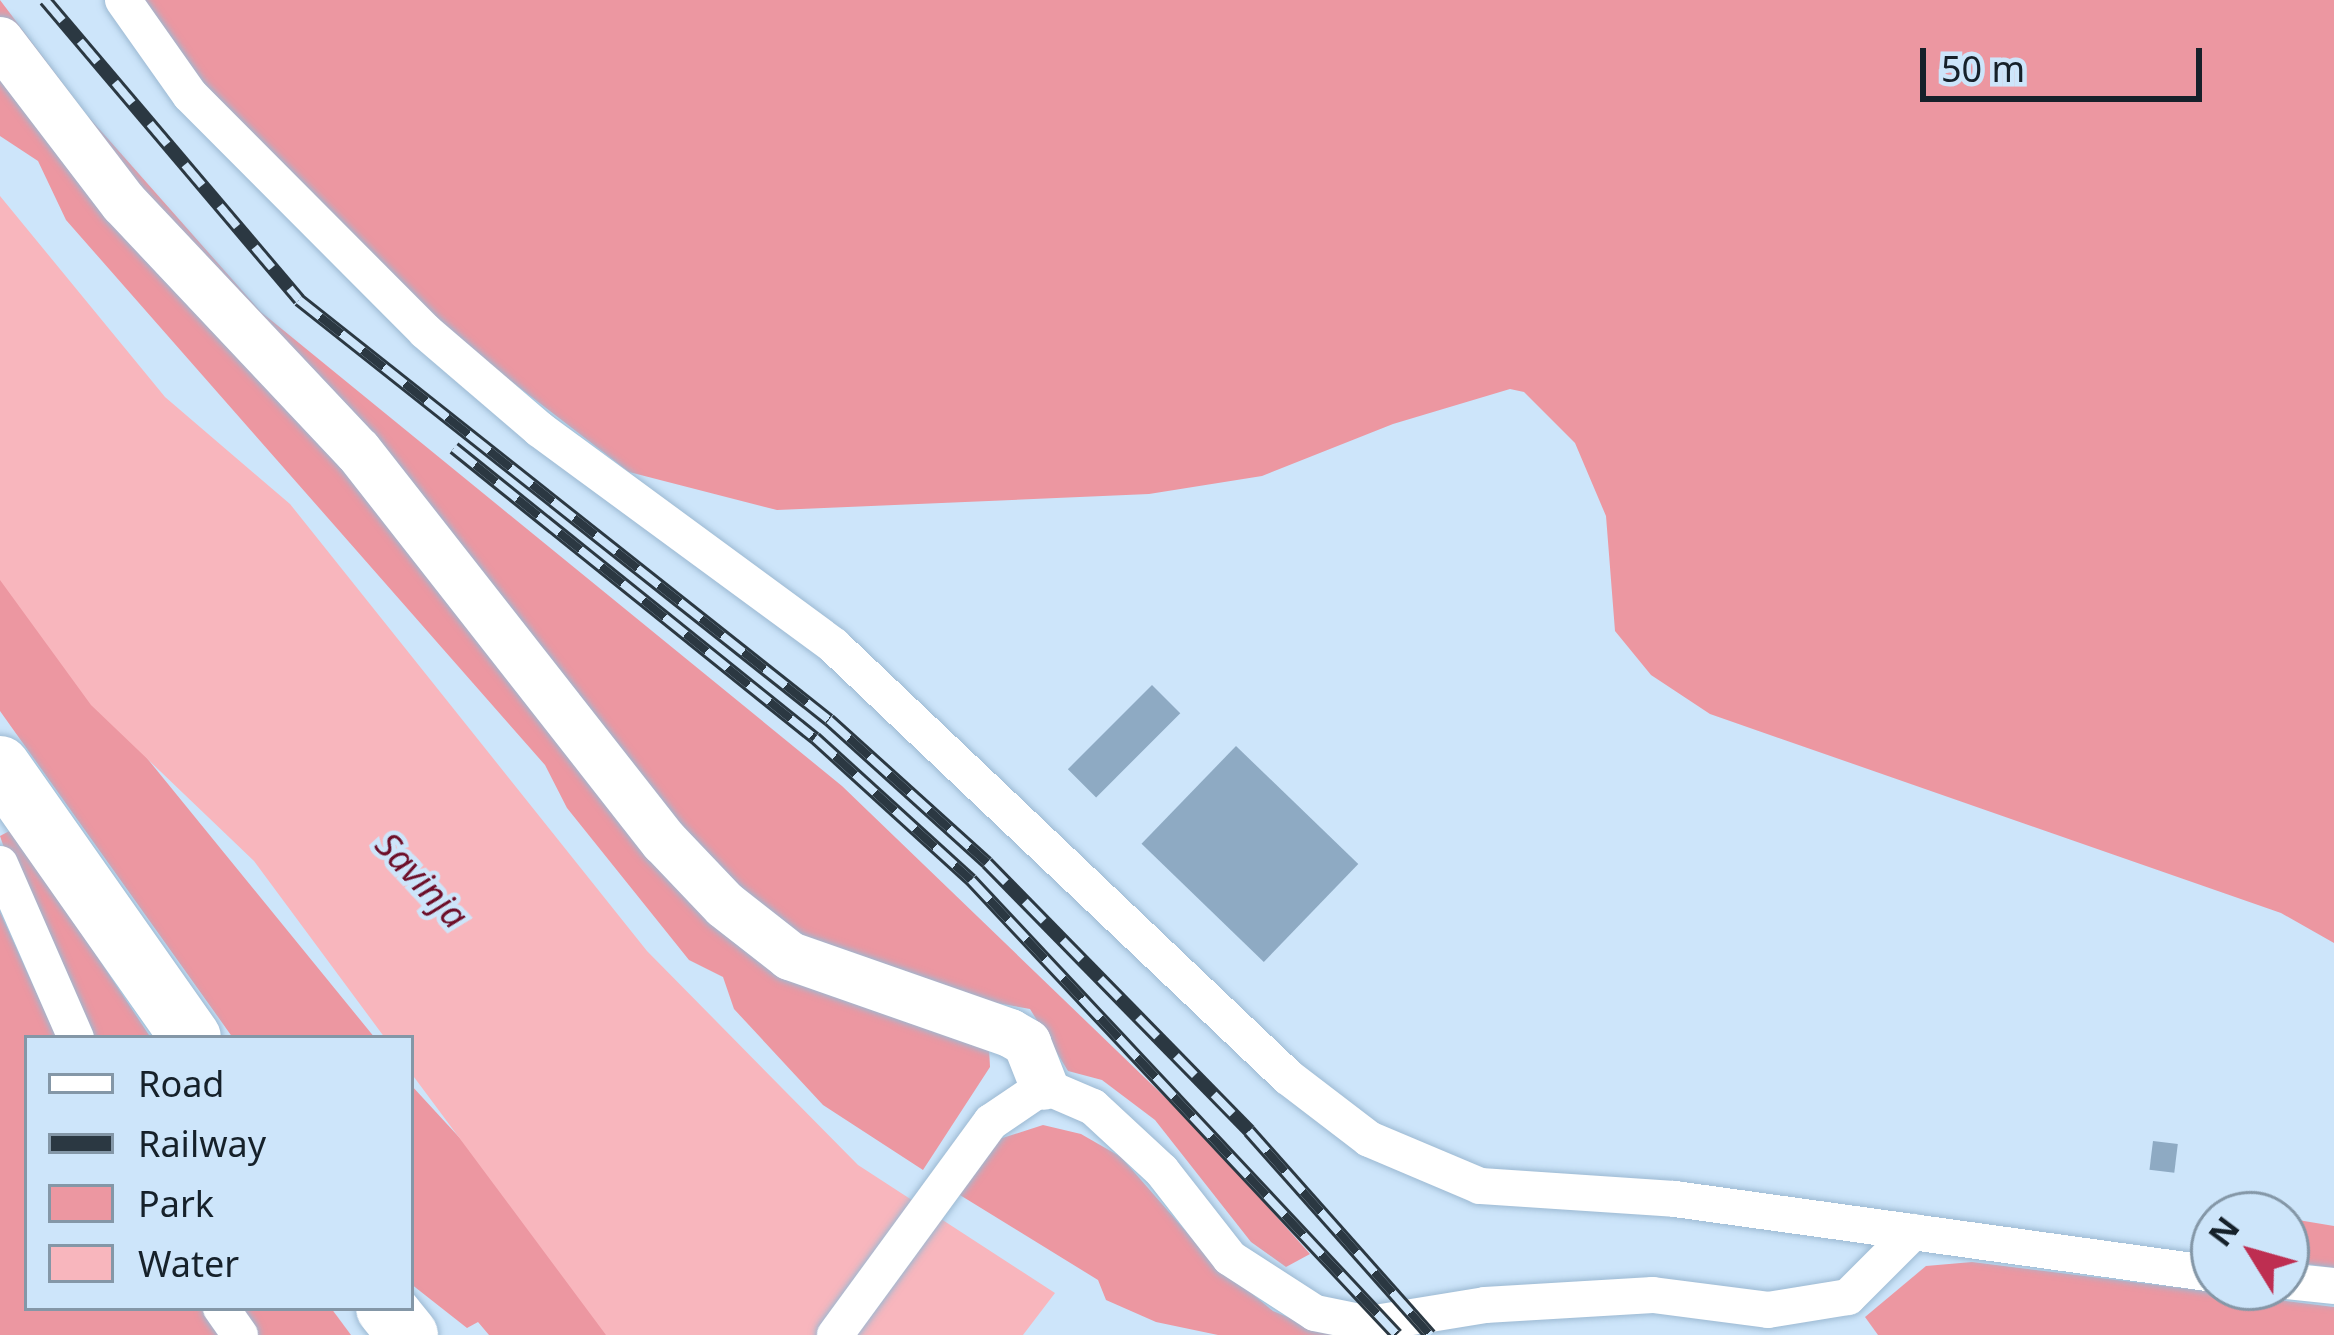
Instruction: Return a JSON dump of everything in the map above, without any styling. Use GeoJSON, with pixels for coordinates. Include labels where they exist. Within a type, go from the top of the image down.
{"type":"FeatureCollection","features":[{"type":"Feature","properties":{"kind":"main road"},"geometry":{"type":"LineString","coordinates":[[0,766],[189,1035]]}},
{"type":"Feature","properties":{"kind":"main road"},"geometry":{"type":"LineString","coordinates":[[388,1311],[408,1335]]}},
{"type":"Feature","properties":{"kind":"street"},"geometry":{"type":"LineString","coordinates":[[123,0],[190,95],[426,332],[538,429],[834,646],[1288,1076],[1369,1139],[1480,1186],[1675,1199],[2190,1271]]}},
{"type":"Feature","properties":{"kind":"street"},"geometry":{"type":"LineString","coordinates":[[0,41],[124,202],[358,451],[664,842],[724,905],[790,956],[1027,1043],[1044,1086],[1093,1107],[1162,1171],[1230,1258],[1316,1313],[1369,1324],[1485,1305],[1653,1295],[1768,1310],[1848,1297],[1913,1232]]}},
{"type":"Feature","properties":{"kind":"street"},"geometry":{"type":"LineString","coordinates":[[0,864],[75,1035]]}},
{"type":"Feature","properties":{"kind":"street"},"geometry":{"type":"LineString","coordinates":[[835,1335],[991,1122],[1044,1086]]}},
{"type":"Feature","properties":{"kind":"green space"},"geometry":{"type":"Polygon","coordinates":[[[0,0],[86,114],[261,312],[842,786],[1199,1130],[1310,1254],[1286,1267],[1251,1242],[1155,1120],[1102,1080],[1068,1071],[1030,1009],[872,981],[721,885],[0,25],[0,0]]]}},
{"type":"Feature","properties":{"kind":"green space"},"geometry":{"type":"Polygon","coordinates":[[[136,0],[2334,0],[2334,943],[2281,913],[1710,714],[1651,675],[1615,631],[1606,516],[1575,443],[1524,392],[1510,389],[1393,424],[1262,476],[1149,494],[777,510],[629,472],[432,320],[182,61],[136,0]]]}},
{"type":"Feature","properties":{"kind":"green space"},"geometry":{"type":"Polygon","coordinates":[[[0,52],[706,903],[989,1048],[990,1067],[923,1170],[823,1105],[734,1009],[723,977],[689,960],[567,808],[545,765],[66,220],[38,161],[0,136],[0,52]]]}},
{"type":"Feature","properties":{"kind":"green space"},"geometry":{"type":"Polygon","coordinates":[[[0,569],[58,649],[373,1035],[231,1035],[0,711],[0,569]]]}},
{"type":"Feature","properties":{"kind":"green space"},"geometry":{"type":"Polygon","coordinates":[[[13,829],[149,1035],[93,1035],[15,880],[0,836],[13,829]]]}},
{"type":"Feature","properties":{"kind":"green space"},"geometry":{"type":"Polygon","coordinates":[[[0,912],[56,1035],[24,1035],[24,1311],[203,1311],[219,1335],[0,1335],[0,912]]]}},
{"type":"Feature","properties":{"kind":"green space"},"geometry":{"type":"Polygon","coordinates":[[[414,1088],[644,1335],[489,1335],[478,1322],[467,1328],[414,1286],[414,1088]]]}},
{"type":"Feature","properties":{"kind":"green space"},"geometry":{"type":"Polygon","coordinates":[[[1043,1125],[1081,1134],[1121,1157],[1210,1259],[1273,1311],[1319,1330],[1381,1335],[1218,1335],[1156,1322],[1106,1300],[1098,1280],[955,1192],[993,1141],[1043,1125]]]}},
{"type":"Feature","properties":{"kind":"green space"},"geometry":{"type":"Polygon","coordinates":[[[2310,1222],[2334,1226],[2334,1268],[2310,1264],[2310,1222]]]}},
{"type":"Feature","properties":{"kind":"green space"},"geometry":{"type":"Polygon","coordinates":[[[1972,1262],[2190,1289],[2190,1311],[2310,1311],[2310,1304],[2334,1307],[2334,1335],[1878,1335],[1865,1317],[1926,1266],[1972,1262]]]}},
{"type":"Feature","properties":{"kind":"green space"},"geometry":{"type":"Polygon","coordinates":[[[234,1311],[333,1311],[351,1335],[250,1335],[234,1311]]]}},
{"type":"Feature","properties":{"kind":"water","name":"Savinja"},"geometry":{"type":"Polygon","coordinates":[[[0,196],[165,397],[290,504],[647,951],[858,1165],[1055,1293],[1023,1335],[606,1335],[414,1077],[414,1035],[383,1035],[254,861],[91,705],[0,580],[0,196]]]}},
{"type":"Feature","properties":{"kind":"building"},"geometry":{"type":"Polygon","coordinates":[[[1152,685],[1180,713],[1096,797],[1068,769],[1152,685]]]}},
{"type":"Feature","properties":{"kind":"building"},"geometry":{"type":"Polygon","coordinates":[[[1236,746],[1358,864],[1264,962],[1142,844],[1236,746]]]}},
{"type":"Feature","properties":{"kind":"building"},"geometry":{"type":"Polygon","coordinates":[[[2153,1141],[2178,1144],[2174,1173],[2149,1170],[2153,1141]]]}},
{"type":"Feature","properties":{"kind":"railway"},"geometry":{"type":"LineString","coordinates":[[45,0],[299,300],[829,720],[987,863],[1249,1131],[1430,1335]]}},
{"type":"Feature","properties":{"kind":"railway"},"geometry":{"type":"LineString","coordinates":[[454,448],[815,738],[971,880],[1397,1335]]}}]}
